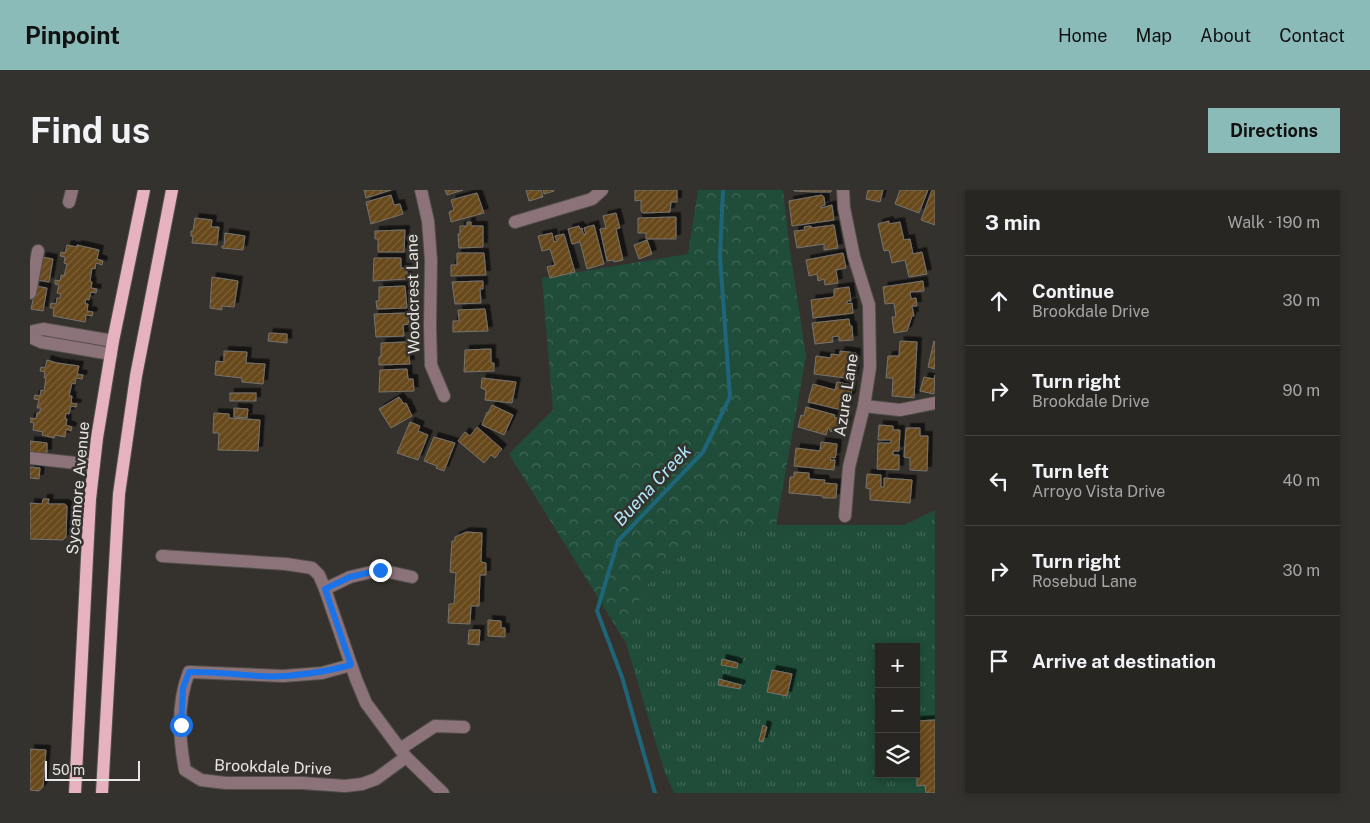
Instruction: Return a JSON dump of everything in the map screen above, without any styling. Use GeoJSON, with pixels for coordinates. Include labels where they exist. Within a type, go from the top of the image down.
{"type":"FeatureCollection","features":[{"type":"Feature","properties":{"kind":"main road","name":"Sycamore Avenue"},"geometry":{"type":"LineString","coordinates":[[75,793],[90,499],[97,438],[112,347],[144,190]]}},
{"type":"Feature","properties":{"kind":"main road"},"geometry":{"type":"LineString","coordinates":[[102,793],[119,494],[136,376],[172,190]]}},
{"type":"Feature","properties":{"kind":"street","name":"Woodcrest Lane"},"geometry":{"type":"LineString","coordinates":[[421,190],[428,221],[431,260],[431,365],[444,396]]}},
{"type":"Feature","properties":{"kind":"street"},"geometry":{"type":"LineString","coordinates":[[515,222],[592,199],[602,190]]}},
{"type":"Feature","properties":{"kind":"street","name":"Azure Lane"},"geometry":{"type":"LineString","coordinates":[[843,190],[844,208],[854,257],[869,305],[870,366],[864,406],[849,467],[845,516]]}},
{"type":"Feature","properties":{"kind":"street"},"geometry":{"type":"LineString","coordinates":[[30,293],[38,251]]}},
{"type":"Feature","properties":{"kind":"street"},"geometry":{"type":"LineString","coordinates":[[30,332],[43,329],[112,347]]}},
{"type":"Feature","properties":{"kind":"street"},"geometry":{"type":"LineString","coordinates":[[30,337],[41,342],[112,347]]}},
{"type":"Feature","properties":{"kind":"street"},"geometry":{"type":"LineString","coordinates":[[864,406],[900,410],[935,403]]}},
{"type":"Feature","properties":{"kind":"street"},"geometry":{"type":"LineString","coordinates":[[30,458],[94,465]]}},
{"type":"Feature","properties":{"kind":"street"},"geometry":{"type":"LineString","coordinates":[[162,556],[286,564],[312,568],[319,575],[325,589],[366,703],[403,753],[443,793]]}},
{"type":"Feature","properties":{"kind":"street"},"geometry":{"type":"LineString","coordinates":[[325,589],[350,577],[380,570],[412,577]]}},
{"type":"Feature","properties":{"kind":"street","name":"Brookdale Drive"},"geometry":{"type":"LineString","coordinates":[[351,665],[322,673],[290,676],[189,672],[183,688],[181,725],[182,755],[185,770],[201,780],[226,783],[302,783],[346,786],[362,784],[376,779],[388,771],[403,753]]}},
{"type":"Feature","properties":{"kind":"street"},"geometry":{"type":"LineString","coordinates":[[403,753],[435,726],[464,727]]}},
{"type":"Feature","properties":{"kind":"green space"},"geometry":{"type":"Polygon","coordinates":[[[698,190],[783,190],[806,356],[776,526],[716,525],[642,589],[626,643],[509,454],[553,410],[542,278],[688,254],[698,190]]]}},
{"type":"Feature","properties":{"kind":"green space"},"geometry":{"type":"Polygon","coordinates":[[[935,510],[935,793],[674,793],[664,770],[626,643],[642,589],[716,525],[905,525],[935,510]]]}},
{"type":"Feature","properties":{"kind":"building"},"geometry":{"type":"Polygon","coordinates":[[[364,190],[391,190],[366,198],[364,190]]]}},
{"type":"Feature","properties":{"kind":"building"},"geometry":{"type":"Polygon","coordinates":[[[445,190],[463,190],[447,195],[445,190]]]}},
{"type":"Feature","properties":{"kind":"building"},"geometry":{"type":"Polygon","coordinates":[[[526,190],[541,190],[543,197],[529,201],[526,190]]]}},
{"type":"Feature","properties":{"kind":"building"},"geometry":{"type":"Polygon","coordinates":[[[543,190],[554,190],[554,191],[544,194],[543,190]]]}},
{"type":"Feature","properties":{"kind":"building"},"geometry":{"type":"Polygon","coordinates":[[[635,190],[677,190],[677,202],[671,202],[670,212],[643,213],[641,211],[641,200],[635,201],[635,190]]]}},
{"type":"Feature","properties":{"kind":"building"},"geometry":{"type":"Polygon","coordinates":[[[831,190],[831,192],[794,191],[831,190]]]}},
{"type":"Feature","properties":{"kind":"building"},"geometry":{"type":"Polygon","coordinates":[[[868,190],[883,190],[880,202],[866,199],[868,190]]]}},
{"type":"Feature","properties":{"kind":"building"},"geometry":{"type":"Polygon","coordinates":[[[900,190],[928,190],[919,213],[895,204],[900,190]]]}},
{"type":"Feature","properties":{"kind":"building"},"geometry":{"type":"Polygon","coordinates":[[[932,190],[935,190],[935,225],[921,220],[932,190]]]}},
{"type":"Feature","properties":{"kind":"building"},"geometry":{"type":"Polygon","coordinates":[[[477,193],[484,213],[451,222],[449,212],[454,210],[451,200],[477,193]]]}},
{"type":"Feature","properties":{"kind":"building"},"geometry":{"type":"Polygon","coordinates":[[[391,195],[394,205],[400,204],[403,214],[371,224],[366,202],[391,195]]]}},
{"type":"Feature","properties":{"kind":"building"},"geometry":{"type":"Polygon","coordinates":[[[822,195],[825,205],[821,206],[821,208],[832,205],[834,220],[792,226],[789,201],[822,195]]]}},
{"type":"Feature","properties":{"kind":"building"},"geometry":{"type":"Polygon","coordinates":[[[616,213],[620,228],[616,229],[623,260],[614,262],[614,260],[607,261],[600,229],[606,228],[603,216],[616,213]]]}},
{"type":"Feature","properties":{"kind":"building"},"geometry":{"type":"Polygon","coordinates":[[[676,217],[676,239],[646,239],[646,233],[638,233],[638,218],[676,217]]]}},
{"type":"Feature","properties":{"kind":"building"},"geometry":{"type":"Polygon","coordinates":[[[195,218],[212,220],[211,227],[219,227],[217,245],[192,243],[193,236],[191,236],[191,231],[193,231],[195,218]]]}},
{"type":"Feature","properties":{"kind":"building"},"geometry":{"type":"Polygon","coordinates":[[[889,221],[889,224],[900,222],[904,240],[910,239],[913,254],[922,252],[927,274],[909,277],[905,260],[892,263],[889,250],[884,251],[878,224],[889,221]]]}},
{"type":"Feature","properties":{"kind":"building"},"geometry":{"type":"Polygon","coordinates":[[[467,222],[471,222],[471,226],[483,226],[483,247],[459,248],[458,234],[460,234],[460,226],[467,226],[467,222]]]}},
{"type":"Feature","properties":{"kind":"building"},"geometry":{"type":"Polygon","coordinates":[[[594,225],[604,264],[587,269],[580,242],[572,244],[568,229],[579,226],[580,229],[582,228],[583,234],[586,234],[584,228],[594,225]]]}},
{"type":"Feature","properties":{"kind":"building"},"geometry":{"type":"Polygon","coordinates":[[[834,225],[838,248],[824,250],[824,244],[797,248],[794,231],[805,230],[804,227],[834,225]]]}},
{"type":"Feature","properties":{"kind":"building"},"geometry":{"type":"Polygon","coordinates":[[[405,230],[404,252],[378,252],[378,239],[375,239],[375,231],[405,230]]]}},
{"type":"Feature","properties":{"kind":"building"},"geometry":{"type":"Polygon","coordinates":[[[225,233],[245,236],[243,250],[222,248],[224,246],[225,233]]]}},
{"type":"Feature","properties":{"kind":"building"},"geometry":{"type":"Polygon","coordinates":[[[552,233],[554,242],[557,241],[555,236],[564,234],[575,272],[550,278],[547,267],[555,265],[550,249],[542,251],[538,236],[552,233]]]}},
{"type":"Feature","properties":{"kind":"building"},"geometry":{"type":"Polygon","coordinates":[[[647,240],[652,254],[639,259],[634,245],[647,240]]]}},
{"type":"Feature","properties":{"kind":"building"},"geometry":{"type":"Polygon","coordinates":[[[67,245],[77,247],[77,245],[99,250],[97,259],[103,261],[102,265],[96,263],[95,269],[92,268],[91,288],[97,289],[96,293],[91,292],[89,300],[86,299],[85,304],[88,304],[87,311],[93,312],[92,316],[86,315],[85,322],[53,316],[54,308],[50,308],[51,303],[56,304],[57,298],[60,298],[61,294],[57,293],[59,285],[55,284],[55,280],[60,281],[61,275],[64,276],[67,264],[64,263],[65,257],[60,256],[61,252],[65,253],[67,245]]]}},
{"type":"Feature","properties":{"kind":"building"},"geometry":{"type":"Polygon","coordinates":[[[457,253],[484,253],[486,275],[451,276],[451,265],[457,265],[457,253]]]}},
{"type":"Feature","properties":{"kind":"building"},"geometry":{"type":"Polygon","coordinates":[[[843,253],[846,268],[836,270],[838,283],[825,285],[824,279],[818,281],[817,274],[809,276],[806,260],[843,253]]]}},
{"type":"Feature","properties":{"kind":"building"},"geometry":{"type":"Polygon","coordinates":[[[42,257],[53,259],[49,282],[37,280],[42,257]]]}},
{"type":"Feature","properties":{"kind":"building"},"geometry":{"type":"Polygon","coordinates":[[[374,258],[401,258],[401,268],[407,268],[407,279],[373,281],[374,258]]]}},
{"type":"Feature","properties":{"kind":"building"},"geometry":{"type":"Polygon","coordinates":[[[212,277],[238,281],[234,307],[222,306],[222,310],[210,308],[212,277]]]}},
{"type":"Feature","properties":{"kind":"building"},"geometry":{"type":"Polygon","coordinates":[[[483,281],[483,289],[480,289],[481,303],[455,304],[452,282],[483,281]]]}},
{"type":"Feature","properties":{"kind":"building"},"geometry":{"type":"Polygon","coordinates":[[[923,281],[924,291],[910,292],[911,299],[916,298],[917,306],[912,306],[914,316],[912,316],[907,331],[894,333],[892,317],[896,317],[894,303],[885,304],[883,287],[923,281]]]}},
{"type":"Feature","properties":{"kind":"building"},"geometry":{"type":"Polygon","coordinates":[[[36,286],[47,288],[43,311],[31,309],[36,286]]]}},
{"type":"Feature","properties":{"kind":"building"},"geometry":{"type":"Polygon","coordinates":[[[405,286],[407,308],[377,309],[376,301],[379,301],[379,287],[405,286]]]}},
{"type":"Feature","properties":{"kind":"building"},"geometry":{"type":"Polygon","coordinates":[[[849,287],[851,301],[847,301],[847,304],[852,303],[853,313],[813,318],[811,300],[834,297],[834,289],[849,287]]]}},
{"type":"Feature","properties":{"kind":"building"},"geometry":{"type":"Polygon","coordinates":[[[485,309],[488,331],[453,332],[453,321],[459,321],[458,310],[485,309]]]}},
{"type":"Feature","properties":{"kind":"building"},"geometry":{"type":"Polygon","coordinates":[[[408,313],[409,324],[403,325],[404,336],[376,337],[374,314],[408,313]]]}},
{"type":"Feature","properties":{"kind":"building"},"geometry":{"type":"Polygon","coordinates":[[[849,319],[850,326],[852,326],[853,340],[839,341],[839,336],[832,337],[833,342],[815,344],[812,323],[849,319]]]}},
{"type":"Feature","properties":{"kind":"building"},"geometry":{"type":"Polygon","coordinates":[[[269,333],[287,334],[287,343],[268,341],[269,333]]]}},
{"type":"Feature","properties":{"kind":"building"},"geometry":{"type":"Polygon","coordinates":[[[900,341],[917,342],[914,398],[892,396],[893,378],[886,378],[888,356],[899,356],[900,341]]]}},
{"type":"Feature","properties":{"kind":"building"},"geometry":{"type":"Polygon","coordinates":[[[407,342],[410,364],[379,365],[381,343],[407,342]]]}},
{"type":"Feature","properties":{"kind":"building"},"geometry":{"type":"Polygon","coordinates":[[[935,342],[935,369],[928,367],[935,342]]]}},
{"type":"Feature","properties":{"kind":"building"},"geometry":{"type":"Polygon","coordinates":[[[491,349],[491,363],[494,363],[494,371],[464,372],[465,350],[491,349]]]}},
{"type":"Feature","properties":{"kind":"building"},"geometry":{"type":"Polygon","coordinates":[[[224,351],[247,352],[246,363],[265,364],[263,384],[242,382],[242,378],[215,375],[216,361],[224,362],[224,351]]]}},
{"type":"Feature","properties":{"kind":"building"},"geometry":{"type":"Polygon","coordinates":[[[840,351],[856,353],[855,365],[850,366],[850,369],[855,369],[853,379],[814,374],[816,356],[831,358],[831,354],[840,355],[840,351]]]}},
{"type":"Feature","properties":{"kind":"building"},"geometry":{"type":"Polygon","coordinates":[[[47,360],[79,366],[77,374],[83,375],[82,379],[76,378],[75,384],[72,383],[69,396],[72,396],[71,403],[77,404],[76,407],[71,406],[69,414],[66,413],[66,425],[72,427],[71,431],[66,429],[65,437],[55,435],[54,438],[42,435],[43,432],[33,430],[34,423],[30,422],[30,418],[36,419],[37,413],[39,413],[41,408],[37,408],[39,400],[34,399],[35,395],[40,396],[41,390],[44,391],[45,372],[40,371],[41,367],[45,368],[47,360]]]}},
{"type":"Feature","properties":{"kind":"building"},"geometry":{"type":"Polygon","coordinates":[[[407,369],[408,379],[413,379],[414,391],[379,392],[380,370],[407,369]]]}},
{"type":"Feature","properties":{"kind":"building"},"geometry":{"type":"Polygon","coordinates":[[[935,375],[934,394],[920,391],[924,377],[934,379],[935,375]]]}},
{"type":"Feature","properties":{"kind":"building"},"geometry":{"type":"Polygon","coordinates":[[[482,378],[516,382],[512,403],[485,400],[486,390],[481,388],[482,378]]]}},
{"type":"Feature","properties":{"kind":"building"},"geometry":{"type":"Polygon","coordinates":[[[837,382],[852,385],[851,396],[849,399],[845,398],[845,401],[849,402],[846,411],[808,402],[813,384],[835,390],[837,382]]]}},
{"type":"Feature","properties":{"kind":"building"},"geometry":{"type":"Polygon","coordinates":[[[230,393],[256,393],[256,401],[230,401],[230,393]]]}},
{"type":"Feature","properties":{"kind":"building"},"geometry":{"type":"Polygon","coordinates":[[[399,397],[404,404],[406,403],[412,416],[391,428],[379,409],[399,397]]]}},
{"type":"Feature","properties":{"kind":"building"},"geometry":{"type":"Polygon","coordinates":[[[492,405],[513,415],[504,435],[482,425],[492,405]]]}},
{"type":"Feature","properties":{"kind":"building"},"geometry":{"type":"Polygon","coordinates":[[[806,407],[847,420],[843,434],[830,431],[828,428],[826,435],[798,427],[801,415],[804,416],[806,407]]]}},
{"type":"Feature","properties":{"kind":"building"},"geometry":{"type":"Polygon","coordinates":[[[234,408],[248,409],[247,418],[234,417],[234,408]]]}},
{"type":"Feature","properties":{"kind":"building"},"geometry":{"type":"Polygon","coordinates":[[[214,413],[229,414],[229,418],[260,420],[258,451],[218,450],[219,433],[213,433],[214,413]]]}},
{"type":"Feature","properties":{"kind":"building"},"geometry":{"type":"Polygon","coordinates":[[[410,422],[420,426],[418,431],[428,435],[418,460],[397,453],[410,422]]]}},
{"type":"Feature","properties":{"kind":"building"},"geometry":{"type":"Polygon","coordinates":[[[879,425],[893,426],[893,430],[900,430],[899,451],[893,451],[893,455],[899,455],[899,470],[877,469],[878,443],[891,443],[891,440],[878,440],[879,425]]]}},
{"type":"Feature","properties":{"kind":"building"},"geometry":{"type":"Polygon","coordinates":[[[477,427],[502,449],[495,458],[491,455],[484,463],[458,441],[465,432],[470,436],[477,427]]]}},
{"type":"Feature","properties":{"kind":"building"},"geometry":{"type":"Polygon","coordinates":[[[906,428],[920,428],[920,436],[928,436],[927,471],[910,470],[910,458],[904,457],[906,428]]]}},
{"type":"Feature","properties":{"kind":"building"},"geometry":{"type":"Polygon","coordinates":[[[434,437],[455,443],[444,471],[424,461],[434,437]]]}},
{"type":"Feature","properties":{"kind":"building"},"geometry":{"type":"Polygon","coordinates":[[[30,441],[47,443],[47,454],[30,453],[30,441]]]}},
{"type":"Feature","properties":{"kind":"building"},"geometry":{"type":"Polygon","coordinates":[[[821,442],[837,444],[835,458],[831,457],[830,460],[835,460],[834,470],[794,466],[796,448],[820,451],[821,442]]]}},
{"type":"Feature","properties":{"kind":"building"},"geometry":{"type":"Polygon","coordinates":[[[30,467],[40,468],[39,479],[30,478],[30,467]]]}},
{"type":"Feature","properties":{"kind":"building"},"geometry":{"type":"Polygon","coordinates":[[[794,472],[809,473],[809,479],[825,480],[824,483],[837,484],[836,498],[789,493],[790,477],[794,477],[794,472]]]}},
{"type":"Feature","properties":{"kind":"building"},"geometry":{"type":"Polygon","coordinates":[[[867,474],[881,475],[881,487],[884,487],[884,478],[912,480],[910,503],[870,500],[870,489],[866,488],[867,474]]]}},
{"type":"Feature","properties":{"kind":"building"},"geometry":{"type":"Polygon","coordinates":[[[43,499],[49,499],[48,504],[65,504],[67,506],[66,537],[63,540],[30,539],[30,503],[42,504],[43,499]]]}},
{"type":"Feature","properties":{"kind":"building"},"geometry":{"type":"Polygon","coordinates":[[[466,532],[482,533],[481,562],[486,563],[486,575],[480,575],[479,606],[471,606],[470,624],[448,623],[449,604],[454,604],[456,573],[450,572],[452,541],[455,541],[455,537],[466,532]]]}},
{"type":"Feature","properties":{"kind":"building"},"geometry":{"type":"Polygon","coordinates":[[[488,620],[501,621],[501,628],[505,628],[505,637],[488,636],[488,620]]]}},
{"type":"Feature","properties":{"kind":"building"},"geometry":{"type":"Polygon","coordinates":[[[469,630],[480,630],[479,645],[468,644],[469,630]]]}},
{"type":"Feature","properties":{"kind":"building"},"geometry":{"type":"Polygon","coordinates":[[[722,659],[738,663],[737,668],[721,665],[722,659]]]}},
{"type":"Feature","properties":{"kind":"building"},"geometry":{"type":"Polygon","coordinates":[[[772,670],[792,674],[787,696],[767,692],[772,670]]]}},
{"type":"Feature","properties":{"kind":"building"},"geometry":{"type":"Polygon","coordinates":[[[719,679],[741,685],[740,689],[718,685],[719,679]]]}},
{"type":"Feature","properties":{"kind":"building"},"geometry":{"type":"Polygon","coordinates":[[[935,720],[935,793],[926,793],[925,785],[917,786],[917,778],[920,778],[920,721],[935,720]]]}},
{"type":"Feature","properties":{"kind":"building"},"geometry":{"type":"Polygon","coordinates":[[[763,725],[767,727],[763,742],[759,741],[763,725]]]}},
{"type":"Feature","properties":{"kind":"building"},"geometry":{"type":"Polygon","coordinates":[[[30,749],[46,750],[43,787],[39,791],[30,790],[30,749]]]}},
{"type":"Feature","properties":{"kind":"waterway","name":"Buena Creek"},"geometry":{"type":"LineString","coordinates":[[655,793],[622,677],[597,611],[618,541],[703,452],[730,397],[720,256],[723,190]]}},
{"type":"Feature","properties":{"kind":"route"},"geometry":{"type":"LineString","coordinates":[[181,725],[183,688],[189,672],[260,676],[304,676],[351,665],[325,589],[350,577],[380,570]]}}]}
